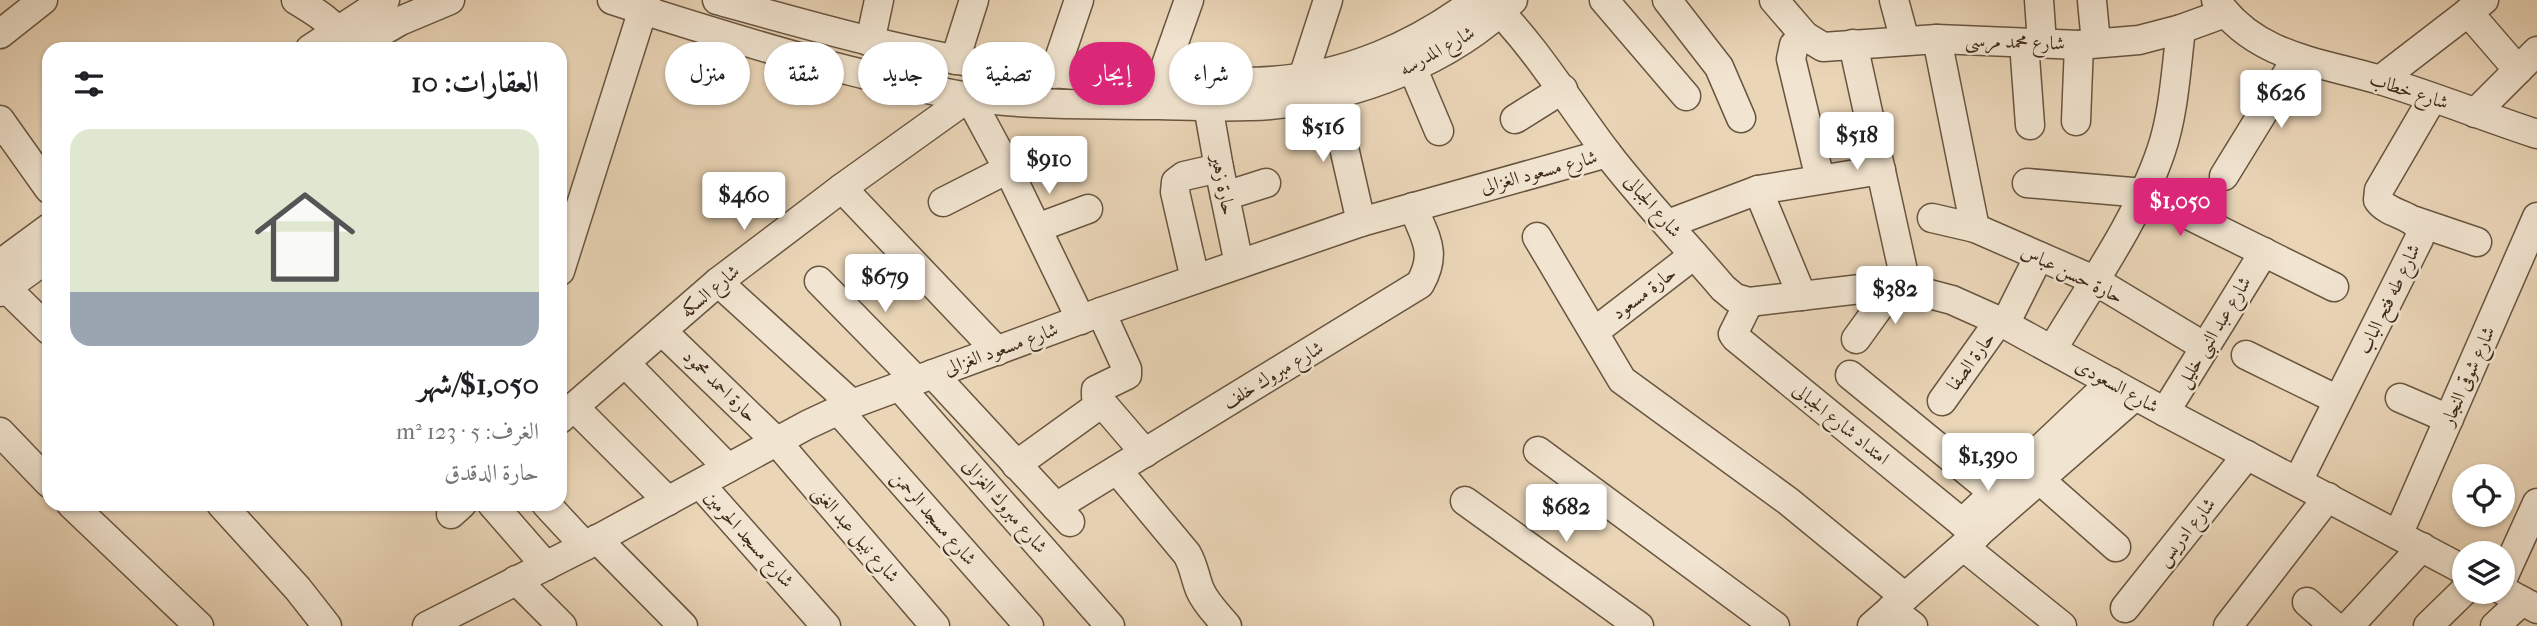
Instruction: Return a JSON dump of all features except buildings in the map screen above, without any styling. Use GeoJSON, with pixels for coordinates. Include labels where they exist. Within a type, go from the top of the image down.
{"type":"FeatureCollection","features":[{"type":"Feature","properties":{"kind":"street"},"geometry":{"type":"LineString","coordinates":[[0,34],[43,0]]}},
{"type":"Feature","properties":{"kind":"street"},"geometry":{"type":"LineString","coordinates":[[296,0],[323,16],[346,42]]}},
{"type":"Feature","properties":{"kind":"street"},"geometry":{"type":"LineString","coordinates":[[348,42],[384,0]]}},
{"type":"Feature","properties":{"kind":"street"},"geometry":{"type":"LineString","coordinates":[[349,42],[450,0]]}},
{"type":"Feature","properties":{"kind":"street","name":"شارع المدرسه"},"geometry":{"type":"LineString","coordinates":[[612,0],[644,5],[729,38],[890,81],[962,96]]}},
{"type":"Feature","properties":{"kind":"street","name":"شارع المدرسه"},"geometry":{"type":"LineString","coordinates":[[717,0],[870,42]]}},
{"type":"Feature","properties":{"kind":"street"},"geometry":{"type":"LineString","coordinates":[[870,42],[879,0]]}},
{"type":"Feature","properties":{"kind":"street"},"geometry":{"type":"LineString","coordinates":[[955,60],[974,0]]}},
{"type":"Feature","properties":{"kind":"street"},"geometry":{"type":"LineString","coordinates":[[1055,71],[1079,0]]}},
{"type":"Feature","properties":{"kind":"street"},"geometry":{"type":"LineString","coordinates":[[1161,79],[1189,0]]}},
{"type":"Feature","properties":{"kind":"street"},"geometry":{"type":"LineString","coordinates":[[1303,77],[1328,0]]}},
{"type":"Feature","properties":{"kind":"street"},"geometry":{"type":"LineString","coordinates":[[1604,0],[1686,96]]}},
{"type":"Feature","properties":{"kind":"street"},"geometry":{"type":"LineString","coordinates":[[1667,0],[1719,66],[1741,118]]}},
{"type":"Feature","properties":{"kind":"street"},"geometry":{"type":"LineString","coordinates":[[1774,0],[1805,36],[1794,45],[1791,59],[1820,179]]}},
{"type":"Feature","properties":{"kind":"street"},"geometry":{"type":"LineString","coordinates":[[1894,0],[1905,41]]}},
{"type":"Feature","properties":{"kind":"street"},"geometry":{"type":"LineString","coordinates":[[2030,125],[2033,43],[2039,0]]}},
{"type":"Feature","properties":{"kind":"street"},"geometry":{"type":"LineString","coordinates":[[2076,121],[2092,1]]}},
{"type":"Feature","properties":{"kind":"street","name":"شارع المدرسه"},"geometry":{"type":"LineString","coordinates":[[1055,74],[1243,82],[1303,77],[1335,70],[1398,47],[1494,3]]}},
{"type":"Feature","properties":{"kind":"street","name":"شارع المدرسه"},"geometry":{"type":"LineString","coordinates":[[1055,103],[1271,105],[1332,95],[1412,67],[1443,51],[1494,3]]}},
{"type":"Feature","properties":{"kind":"street","name":"شارع الجبالى"},"geometry":{"type":"LineString","coordinates":[[1494,3],[1563,89],[1607,153],[1723,288],[1735,298],[1749,302]]}},
{"type":"Feature","properties":{"kind":"street"},"geometry":{"type":"LineString","coordinates":[[567,249],[644,5]]}},
{"type":"Feature","properties":{"kind":"street"},"geometry":{"type":"LineString","coordinates":[[2379,80],[2473,5],[2528,60],[2475,113]]}},
{"type":"Feature","properties":{"kind":"street","name":"شارع محمد مرسى"},"geometry":{"type":"LineString","coordinates":[[1805,36],[1823,47],[1937,39],[2087,44],[2139,40],[2181,29],[2220,7]]}},
{"type":"Feature","properties":{"kind":"street","name":"شارع خطاب"},"geometry":{"type":"LineString","coordinates":[[2220,7],[2259,40],[2296,59],[2379,80],[2537,134]]}},
{"type":"Feature","properties":{"kind":"street"},"geometry":{"type":"LineString","coordinates":[[2052,350],[2144,193],[2162,149],[2173,99],[2181,29]]}},
{"type":"Feature","properties":{"kind":"street"},"geometry":{"type":"LineString","coordinates":[[1937,39],[1975,228]]}},
{"type":"Feature","properties":{"kind":"street"},"geometry":{"type":"LineString","coordinates":[[1853,44],[1881,170],[1901,287],[1856,339]]}},
{"type":"Feature","properties":{"kind":"street","name":"شارع المدرسه"},"geometry":{"type":"LineString","coordinates":[[948,59],[962,61]]}},
{"type":"Feature","properties":{"kind":"street"},"geometry":{"type":"LineString","coordinates":[[2224,176],[2296,59]]}},
{"type":"Feature","properties":{"kind":"street"},"geometry":{"type":"LineString","coordinates":[[1412,67],[1439,131]]}},
{"type":"Feature","properties":{"kind":"street"},"geometry":{"type":"LineString","coordinates":[[1516,119],[1563,89]]}},
{"type":"Feature","properties":{"kind":"street"},"geometry":{"type":"LineString","coordinates":[[1332,95],[1361,222]]}},
{"type":"Feature","properties":{"kind":"street","name":"شارع طه فتح الباب"},"geometry":{"type":"LineString","coordinates":[[2298,481],[2419,239],[2421,229],[2416,221],[2384,207],[2378,200],[2379,190],[2432,99]]}},
{"type":"Feature","properties":{"kind":"street","name":"شارع السكه"},"geometry":{"type":"LineString","coordinates":[[567,413],[718,282],[962,102]]}},
{"type":"Feature","properties":{"kind":"street"},"geometry":{"type":"LineString","coordinates":[[973,105],[1037,228],[1127,369],[1127,375],[1096,390],[1096,396],[1145,453]]}},
{"type":"Feature","properties":{"kind":"street","name":"حارة زهير"},"geometry":{"type":"LineString","coordinates":[[1208,106],[1239,264]]}},
{"type":"Feature","properties":{"kind":"street"},"geometry":{"type":"LineString","coordinates":[[0,120],[42,179]]}},
{"type":"Feature","properties":{"kind":"street","name":"شارع مسعود الغزالى"},"geometry":{"type":"LineString","coordinates":[[437,624],[845,407],[1091,316],[1361,222],[1607,153]]}},
{"type":"Feature","properties":{"kind":"street"},"geometry":{"type":"LineString","coordinates":[[1195,279],[1175,192],[1176,182],[1184,176],[1219,167]]}},
{"type":"Feature","properties":{"kind":"street"},"geometry":{"type":"LineString","coordinates":[[943,202],[1008,169]]}},
{"type":"Feature","properties":{"kind":"street"},"geometry":{"type":"LineString","coordinates":[[1668,224],[1758,190],[1881,170]]}},
{"type":"Feature","properties":{"kind":"street"},"geometry":{"type":"LineString","coordinates":[[1225,196],[1266,183]]}},
{"type":"Feature","properties":{"kind":"street"},"geometry":{"type":"LineString","coordinates":[[2027,183],[2144,193],[2334,287]]}},
{"type":"Feature","properties":{"kind":"street"},"geometry":{"type":"LineString","coordinates":[[842,188],[997,351]]}},
{"type":"Feature","properties":{"kind":"street"},"geometry":{"type":"LineString","coordinates":[[1758,190],[1802,296]]}},
{"type":"Feature","properties":{"kind":"street","name":"شارع مبروك خلف"},"geometry":{"type":"LineString","coordinates":[[916,380],[1016,465],[1063,515],[1116,470],[1420,284],[1429,268],[1430,249],[1413,207]]}},
{"type":"Feature","properties":{"kind":"street"},"geometry":{"type":"LineString","coordinates":[[1037,228],[1088,209]]}},
{"type":"Feature","properties":{"kind":"street","name":"شارع شوقى النجار"},"geometry":{"type":"LineString","coordinates":[[2361,622],[2410,541],[2449,419],[2537,217]]}},
{"type":"Feature","properties":{"kind":"street","name":"حارة حسن عباس"},"geometry":{"type":"LineString","coordinates":[[1932,218],[1975,228],[2094,280],[2205,347]]}},
{"type":"Feature","properties":{"kind":"street"},"geometry":{"type":"LineString","coordinates":[[2416,221],[2477,242]]}},
{"type":"Feature","properties":{"kind":"street"},"geometry":{"type":"LineString","coordinates":[[2,281],[42,236]]}},
{"type":"Feature","properties":{"kind":"street"},"geometry":{"type":"LineString","coordinates":[[1537,237],[1622,380],[1788,501],[1895,615],[1968,535],[2123,389]]}},
{"type":"Feature","properties":{"kind":"street","name":"شارع عبد النبى خليل"},"geometry":{"type":"LineString","coordinates":[[2165,412],[2263,252]]}},
{"type":"Feature","properties":{"kind":"street","name":"حارة مسعود"},"geometry":{"type":"LineString","coordinates":[[1594,331],[1694,255]]}},
{"type":"Feature","properties":{"kind":"street","name":"حارة الصفا"},"geometry":{"type":"LineString","coordinates":[[1942,401],[2002,322],[2039,256]]}},
{"type":"Feature","properties":{"kind":"street"},"geometry":{"type":"LineString","coordinates":[[2,281],[42,261]]}},
{"type":"Feature","properties":{"kind":"street"},"geometry":{"type":"LineString","coordinates":[[2,281],[42,323]]}},
{"type":"Feature","properties":{"kind":"street"},"geometry":{"type":"LineString","coordinates":[[819,281],[916,380]]}},
{"type":"Feature","properties":{"kind":"street","name":"شارع مسجد الرحمن"},"geometry":{"type":"LineString","coordinates":[[718,282],[845,407],[1029,626]]}},
{"type":"Feature","properties":{"kind":"street","name":"شارع السعودى"},"geometry":{"type":"LineString","coordinates":[[1749,302],[1901,287],[1952,300],[2002,322],[2165,412],[2452,564]]}},
{"type":"Feature","properties":{"kind":"street","name":"امتداد شارع الجبالى"},"geometry":{"type":"LineString","coordinates":[[1749,302],[1734,328],[1733,334],[1736,338],[1968,535],[2062,626]]}},
{"type":"Feature","properties":{"kind":"street","name":"حارة احمد محمود"},"geometry":{"type":"LineString","coordinates":[[662,331],[777,442]]}},
{"type":"Feature","properties":{"kind":"street"},"geometry":{"type":"LineString","coordinates":[[2246,355],[2338,400]]}},
{"type":"Feature","properties":{"kind":"street"},"geometry":{"type":"LineString","coordinates":[[625,363],[728,468]]}},
{"type":"Feature","properties":{"kind":"street"},"geometry":{"type":"LineString","coordinates":[[1850,375],[1994,493]]}},
{"type":"Feature","properties":{"kind":"street","name":"شارع مبروك الغزالى"},"geometry":{"type":"LineString","coordinates":[[916,380],[1111,626]]}},
{"type":"Feature","properties":{"kind":"street"},"geometry":{"type":"LineString","coordinates":[[2400,398],[2449,419]]}},
{"type":"Feature","properties":{"kind":"street"},"geometry":{"type":"LineString","coordinates":[[1016,465],[1102,403]]}},
{"type":"Feature","properties":{"kind":"street"},"geometry":{"type":"LineString","coordinates":[[567,413],[667,501]]}},
{"type":"Feature","properties":{"kind":"street"},"geometry":{"type":"LineString","coordinates":[[0,432],[42,476]]}},
{"type":"Feature","properties":{"kind":"street","name":"شارع نبيل عبد الغنى"},"geometry":{"type":"LineString","coordinates":[[777,442],[935,626]]}},
{"type":"Feature","properties":{"kind":"street"},"geometry":{"type":"LineString","coordinates":[[1538,451],[1775,626]]}},
{"type":"Feature","properties":{"kind":"street","name":"شارع ادريس"},"geometry":{"type":"LineString","coordinates":[[2125,608],[2247,455]]}},
{"type":"Feature","properties":{"kind":"street"},"geometry":{"type":"LineString","coordinates":[[1968,535],[1994,493],[2041,469]]}},
{"type":"Feature","properties":{"kind":"street"},"geometry":{"type":"LineString","coordinates":[[2041,469],[2116,547]]}},
{"type":"Feature","properties":{"kind":"street"},"geometry":{"type":"LineString","coordinates":[[1116,470],[1187,554],[1193,565],[1199,589],[1227,626]]}},
{"type":"Feature","properties":{"kind":"street","name":"شارع مسجد الحرمين"},"geometry":{"type":"LineString","coordinates":[[700,484],[826,626]]}},
{"type":"Feature","properties":{"kind":"street"},"geometry":{"type":"LineString","coordinates":[[2228,626],[2328,497]]}},
{"type":"Feature","properties":{"kind":"street"},"geometry":{"type":"LineString","coordinates":[[1465,501],[1639,626]]}},
{"type":"Feature","properties":{"kind":"street"},"geometry":{"type":"LineString","coordinates":[[2515,551],[2537,503]]}},
{"type":"Feature","properties":{"kind":"street"},"geometry":{"type":"LineString","coordinates":[[78,511],[199,626]]}},
{"type":"Feature","properties":{"kind":"street"},"geometry":{"type":"LineString","coordinates":[[227,511],[298,589],[327,626]]}},
{"type":"Feature","properties":{"kind":"street"},"geometry":{"type":"LineString","coordinates":[[498,511],[546,566]]}},
{"type":"Feature","properties":{"kind":"street"},"geometry":{"type":"LineString","coordinates":[[554,511],[683,626]]}},
{"type":"Feature","properties":{"kind":"street"},"geometry":{"type":"LineString","coordinates":[[516,580],[562,626]]}},
{"type":"Feature","properties":{"kind":"street"},"geometry":{"type":"LineString","coordinates":[[2495,626],[2521,600]]}},
{"type":"Feature","properties":{"kind":"street"},"geometry":{"type":"LineString","coordinates":[[2307,602],[2334,626]]}},
{"type":"Feature","properties":{"kind":"street"},"geometry":{"type":"LineString","coordinates":[[2428,626],[2452,603]]}}]}
